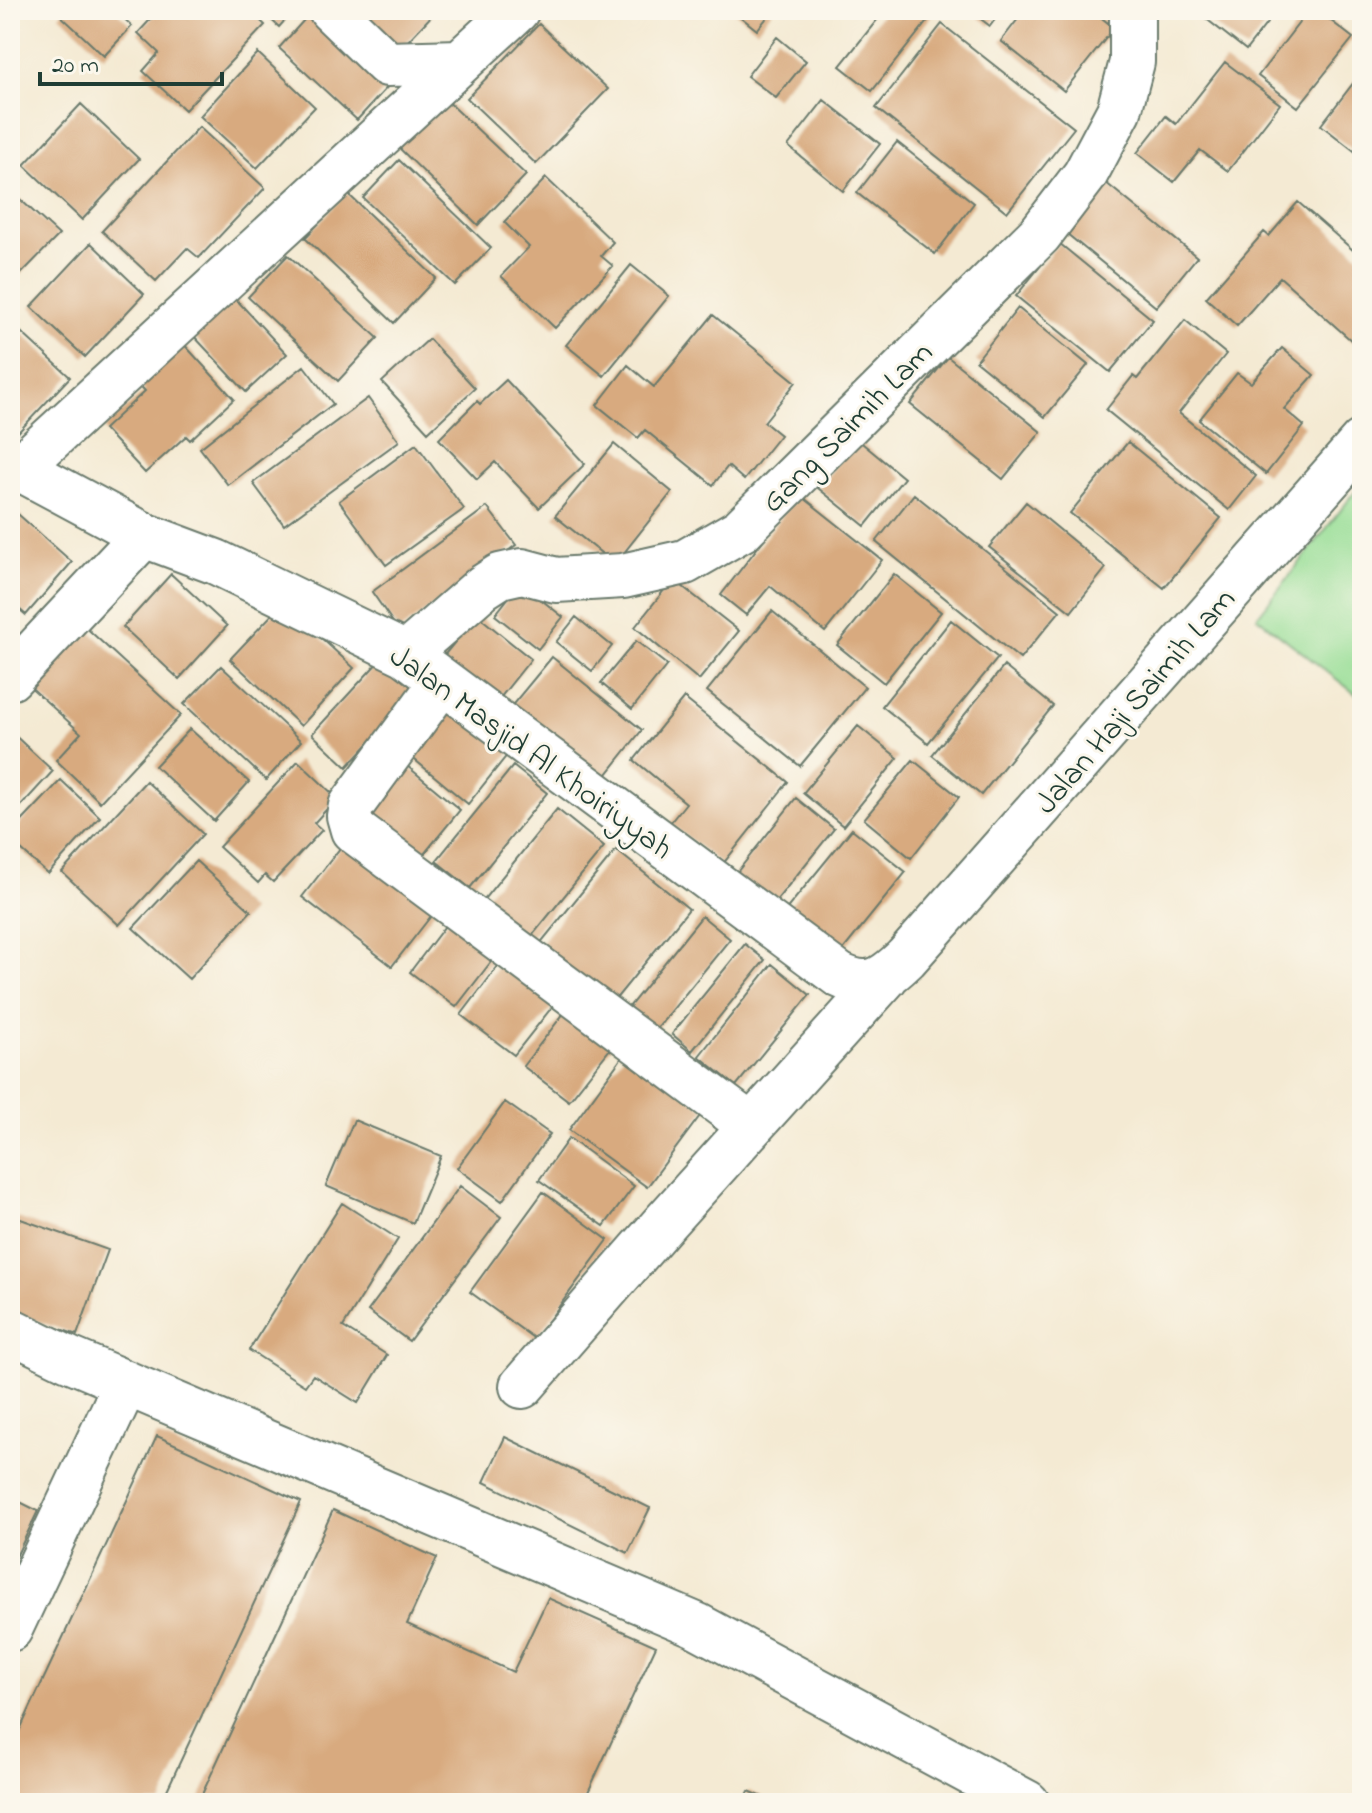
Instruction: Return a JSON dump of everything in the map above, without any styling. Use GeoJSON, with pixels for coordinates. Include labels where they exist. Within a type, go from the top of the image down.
{"type":"FeatureCollection","features":[{"type":"Feature","properties":{"kind":"street"},"geometry":{"type":"LineString","coordinates":[[331,10],[387,64],[460,62]]}},
{"type":"Feature","properties":{"kind":"street"},"geometry":{"type":"LineString","coordinates":[[14,464],[517,10]]}},
{"type":"Feature","properties":{"kind":"street","name":"Gang Saimih Lam"},"geometry":{"type":"LineString","coordinates":[[406,654],[500,576],[522,571],[556,580],[623,576],[685,562],[741,530],[1040,234],[1085,175],[1119,111],[1132,62],[1132,10]]}},
{"type":"Feature","properties":{"kind":"street","name":"Jalan Haji Saimih Lam"},"geometry":{"type":"LineString","coordinates":[[522,1386],[1362,442]]}},
{"type":"Feature","properties":{"kind":"street","name":"Jalan Masjid Al Khoiriyyah"},"geometry":{"type":"LineString","coordinates":[[14,464],[144,535],[216,562],[406,654],[839,975],[852,982],[868,983],[896,968]]}},
{"type":"Feature","properties":{"kind":"street"},"geometry":{"type":"LineString","coordinates":[[10,678],[144,535]]}},
{"type":"Feature","properties":{"kind":"street"},"geometry":{"type":"LineString","coordinates":[[442,682],[351,806],[349,816],[353,830],[751,1126]]}},
{"type":"Feature","properties":{"kind":"street"},"geometry":{"type":"LineString","coordinates":[[10,1330],[69,1359],[696,1625],[1027,1803]]}},
{"type":"Feature","properties":{"kind":"street"},"geometry":{"type":"LineString","coordinates":[[10,1629],[126,1383]]}},
{"type":"Feature","properties":{"kind":"green space"},"geometry":{"type":"Polygon","coordinates":[[[1362,483],[1362,699],[1257,617],[1362,483]]]}},
{"type":"Feature","properties":{"kind":"building"},"geometry":{"type":"Polygon","coordinates":[[[64,10],[115,10],[132,26],[104,56],[60,15],[64,10]]]}},
{"type":"Feature","properties":{"kind":"building"},"geometry":{"type":"Polygon","coordinates":[[[159,10],[249,10],[265,25],[185,110],[143,71],[159,53],[138,33],[159,10]]]}},
{"type":"Feature","properties":{"kind":"building"},"geometry":{"type":"Polygon","coordinates":[[[261,10],[294,10],[279,27],[261,10]]]}},
{"type":"Feature","properties":{"kind":"building"},"geometry":{"type":"Polygon","coordinates":[[[313,10],[391,83],[357,120],[279,48],[313,10]]]}},
{"type":"Feature","properties":{"kind":"building"},"geometry":{"type":"Polygon","coordinates":[[[333,10],[437,10],[389,61],[333,10]]]}},
{"type":"Feature","properties":{"kind":"building"},"geometry":{"type":"Polygon","coordinates":[[[732,10],[773,10],[757,30],[732,10]]]}},
{"type":"Feature","properties":{"kind":"building"},"geometry":{"type":"Polygon","coordinates":[[[885,10],[928,10],[933,14],[872,91],[840,66],[885,10]]]}},
{"type":"Feature","properties":{"kind":"building"},"geometry":{"type":"Polygon","coordinates":[[[969,10],[1002,10],[990,26],[969,10]]]}},
{"type":"Feature","properties":{"kind":"building"},"geometry":{"type":"Polygon","coordinates":[[[1025,10],[1092,10],[1114,28],[1064,91],[1001,41],[1025,10]]]}},
{"type":"Feature","properties":{"kind":"building"},"geometry":{"type":"Polygon","coordinates":[[[1195,10],[1277,10],[1246,50],[1195,10]]]}},
{"type":"Feature","properties":{"kind":"building"},"geometry":{"type":"Polygon","coordinates":[[[1309,10],[1317,10],[1353,38],[1298,107],[1258,76],[1309,10]]]}},
{"type":"Feature","properties":{"kind":"building"},"geometry":{"type":"Polygon","coordinates":[[[1345,10],[1362,10],[1362,24],[1345,10]]]}},
{"type":"Feature","properties":{"kind":"building"},"geometry":{"type":"Polygon","coordinates":[[[539,24],[608,89],[536,164],[467,98],[539,24]]]}},
{"type":"Feature","properties":{"kind":"building"},"geometry":{"type":"Polygon","coordinates":[[[942,24],[1074,128],[1007,212],[876,108],[942,24]]]}},
{"type":"Feature","properties":{"kind":"building"},"geometry":{"type":"Polygon","coordinates":[[[777,37],[806,61],[776,98],[747,76],[777,37]]]}},
{"type":"Feature","properties":{"kind":"building"},"geometry":{"type":"Polygon","coordinates":[[[258,53],[315,107],[257,168],[200,116],[258,53]]]}},
{"type":"Feature","properties":{"kind":"building"},"geometry":{"type":"Polygon","coordinates":[[[1225,62],[1280,104],[1228,171],[1200,150],[1174,182],[1137,153],[1166,116],[1176,124],[1225,62]]]}},
{"type":"Feature","properties":{"kind":"building"},"geometry":{"type":"Polygon","coordinates":[[[1358,77],[1362,80],[1362,157],[1321,125],[1358,77]]]}},
{"type":"Feature","properties":{"kind":"building"},"geometry":{"type":"Polygon","coordinates":[[[441,95],[526,175],[478,225],[395,144],[441,95]]]}},
{"type":"Feature","properties":{"kind":"building"},"geometry":{"type":"Polygon","coordinates":[[[824,100],[880,144],[843,191],[788,146],[824,100]]]}},
{"type":"Feature","properties":{"kind":"building"},"geometry":{"type":"Polygon","coordinates":[[[81,104],[139,159],[82,220],[24,165],[81,104]]]}},
{"type":"Feature","properties":{"kind":"building"},"geometry":{"type":"Polygon","coordinates":[[[199,127],[265,188],[199,258],[187,248],[156,281],[102,231],[199,127]]]}},
{"type":"Feature","properties":{"kind":"building"},"geometry":{"type":"Polygon","coordinates":[[[897,142],[974,203],[935,254],[857,193],[897,142]]]}},
{"type":"Feature","properties":{"kind":"building"},"geometry":{"type":"Polygon","coordinates":[[[399,160],[491,248],[455,285],[363,198],[399,160]]]}},
{"type":"Feature","properties":{"kind":"building"},"geometry":{"type":"Polygon","coordinates":[[[546,178],[613,242],[601,256],[613,266],[555,328],[501,276],[529,247],[504,222],[546,178]]]}},
{"type":"Feature","properties":{"kind":"building"},"geometry":{"type":"Polygon","coordinates":[[[1100,178],[1197,257],[1156,307],[1060,228],[1100,178]]]}},
{"type":"Feature","properties":{"kind":"building"},"geometry":{"type":"Polygon","coordinates":[[[10,190],[59,235],[16,279],[10,273],[10,190]]]}},
{"type":"Feature","properties":{"kind":"building"},"geometry":{"type":"Polygon","coordinates":[[[347,193],[436,278],[394,323],[305,238],[347,193]]]}},
{"type":"Feature","properties":{"kind":"building"},"geometry":{"type":"Polygon","coordinates":[[[1298,202],[1362,258],[1362,350],[1280,277],[1237,326],[1206,298],[1264,232],[1269,236],[1298,202]]]}},
{"type":"Feature","properties":{"kind":"building"},"geometry":{"type":"Polygon","coordinates":[[[91,243],[144,294],[85,357],[31,307],[91,243]]]}},
{"type":"Feature","properties":{"kind":"building"},"geometry":{"type":"Polygon","coordinates":[[[1059,243],[1153,320],[1110,372],[1016,296],[1059,243]]]}},
{"type":"Feature","properties":{"kind":"building"},"geometry":{"type":"Polygon","coordinates":[[[288,255],[378,338],[338,381],[248,297],[288,255]]]}},
{"type":"Feature","properties":{"kind":"building"},"geometry":{"type":"Polygon","coordinates":[[[631,265],[669,296],[604,376],[566,345],[631,265]]]}},
{"type":"Feature","properties":{"kind":"building"},"geometry":{"type":"Polygon","coordinates":[[[232,295],[287,354],[246,392],[191,333],[232,295]]]}},
{"type":"Feature","properties":{"kind":"building"},"geometry":{"type":"Polygon","coordinates":[[[1018,308],[1088,365],[1045,417],[976,361],[1018,308]]]}},
{"type":"Feature","properties":{"kind":"building"},"geometry":{"type":"Polygon","coordinates":[[[713,315],[796,382],[764,422],[780,435],[744,480],[728,466],[713,485],[645,430],[638,438],[597,405],[628,365],[654,387],[713,315]]]}},
{"type":"Feature","properties":{"kind":"building"},"geometry":{"type":"Polygon","coordinates":[[[1185,320],[1226,354],[1179,413],[1256,476],[1229,510],[1106,410],[1133,376],[1137,379],[1185,320]]]}},
{"type":"Feature","properties":{"kind":"building"},"geometry":{"type":"Polygon","coordinates":[[[10,322],[70,377],[10,441],[10,322]]]}},
{"type":"Feature","properties":{"kind":"building"},"geometry":{"type":"Polygon","coordinates":[[[429,339],[475,388],[428,432],[382,382],[429,339]]]}},
{"type":"Feature","properties":{"kind":"building"},"geometry":{"type":"Polygon","coordinates":[[[180,340],[234,399],[190,440],[186,436],[145,473],[104,429],[145,391],[136,381],[180,340]]]}},
{"type":"Feature","properties":{"kind":"building"},"geometry":{"type":"Polygon","coordinates":[[[1282,348],[1314,375],[1284,409],[1304,426],[1266,474],[1199,420],[1237,373],[1251,383],[1282,348]]]}},
{"type":"Feature","properties":{"kind":"building"},"geometry":{"type":"Polygon","coordinates":[[[948,357],[1041,432],[1003,479],[910,404],[948,357]]]}},
{"type":"Feature","properties":{"kind":"building"},"geometry":{"type":"Polygon","coordinates":[[[304,366],[333,404],[228,485],[200,448],[304,366]]]}},
{"type":"Feature","properties":{"kind":"building"},"geometry":{"type":"Polygon","coordinates":[[[506,380],[585,464],[539,508],[495,462],[477,479],[439,439],[477,401],[480,404],[506,380]]]}},
{"type":"Feature","properties":{"kind":"building"},"geometry":{"type":"Polygon","coordinates":[[[368,398],[399,441],[284,525],[253,483],[368,398]]]}},
{"type":"Feature","properties":{"kind":"building"},"geometry":{"type":"Polygon","coordinates":[[[857,439],[904,478],[865,526],[818,488],[857,439]]]}},
{"type":"Feature","properties":{"kind":"building"},"geometry":{"type":"Polygon","coordinates":[[[1128,442],[1221,518],[1164,588],[1070,513],[1128,442]]]}},
{"type":"Feature","properties":{"kind":"building"},"geometry":{"type":"Polygon","coordinates":[[[416,444],[464,509],[386,565],[339,501],[416,444]]]}},
{"type":"Feature","properties":{"kind":"building"},"geometry":{"type":"Polygon","coordinates":[[[614,444],[672,492],[615,564],[555,516],[614,444]]]}},
{"type":"Feature","properties":{"kind":"building"},"geometry":{"type":"Polygon","coordinates":[[[799,494],[882,560],[825,632],[770,586],[746,615],[721,595],[799,494]]]}},
{"type":"Feature","properties":{"kind":"building"},"geometry":{"type":"Polygon","coordinates":[[[914,494],[1060,611],[1020,659],[876,542],[914,494]]]}},
{"type":"Feature","properties":{"kind":"building"},"geometry":{"type":"Polygon","coordinates":[[[1026,502],[1106,568],[1071,612],[989,547],[1026,502]]]}},
{"type":"Feature","properties":{"kind":"building"},"geometry":{"type":"Polygon","coordinates":[[[10,507],[72,562],[26,615],[10,601],[10,507]]]}},
{"type":"Feature","properties":{"kind":"building"},"geometry":{"type":"Polygon","coordinates":[[[487,507],[516,545],[399,631],[372,592],[487,507]]]}},
{"type":"Feature","properties":{"kind":"building"},"geometry":{"type":"Polygon","coordinates":[[[171,574],[227,626],[179,679],[123,627],[171,574]]]}},
{"type":"Feature","properties":{"kind":"building"},"geometry":{"type":"Polygon","coordinates":[[[894,574],[941,612],[884,683],[837,645],[894,574]]]}},
{"type":"Feature","properties":{"kind":"building"},"geometry":{"type":"Polygon","coordinates":[[[673,579],[739,631],[699,680],[635,627],[673,579]]]}},
{"type":"Feature","properties":{"kind":"building"},"geometry":{"type":"Polygon","coordinates":[[[520,583],[563,617],[538,649],[495,615],[520,583]]]}},
{"type":"Feature","properties":{"kind":"building"},"geometry":{"type":"Polygon","coordinates":[[[283,603],[354,668],[301,726],[230,659],[283,603]]]}},
{"type":"Feature","properties":{"kind":"building"},"geometry":{"type":"Polygon","coordinates":[[[772,611],[865,687],[800,766],[707,691],[772,611]]]}},
{"type":"Feature","properties":{"kind":"building"},"geometry":{"type":"Polygon","coordinates":[[[477,615],[531,659],[492,708],[437,664],[477,615]]]}},
{"type":"Feature","properties":{"kind":"building"},"geometry":{"type":"Polygon","coordinates":[[[576,617],[612,646],[592,671],[556,642],[576,617]]]}},
{"type":"Feature","properties":{"kind":"building"},"geometry":{"type":"Polygon","coordinates":[[[951,620],[998,658],[928,743],[882,706],[951,620]]]}},
{"type":"Feature","properties":{"kind":"building"},"geometry":{"type":"Polygon","coordinates":[[[80,622],[181,715],[100,802],[56,760],[81,733],[25,682],[80,622]]]}},
{"type":"Feature","properties":{"kind":"building"},"geometry":{"type":"Polygon","coordinates":[[[636,641],[667,665],[632,709],[601,683],[636,641]]]}},
{"type":"Feature","properties":{"kind":"building"},"geometry":{"type":"Polygon","coordinates":[[[552,657],[642,730],[595,789],[504,715],[552,657]]]}},
{"type":"Feature","properties":{"kind":"building"},"geometry":{"type":"Polygon","coordinates":[[[381,659],[416,691],[347,767],[312,734],[381,659]]]}},
{"type":"Feature","properties":{"kind":"building"},"geometry":{"type":"Polygon","coordinates":[[[221,666],[301,741],[266,780],[184,704],[221,666]]]}},
{"type":"Feature","properties":{"kind":"building"},"geometry":{"type":"Polygon","coordinates":[[[1004,666],[1053,706],[981,795],[932,755],[1004,666]]]}},
{"type":"Feature","properties":{"kind":"building"},"geometry":{"type":"Polygon","coordinates":[[[446,696],[512,749],[468,804],[403,750],[446,696]]]}},
{"type":"Feature","properties":{"kind":"building"},"geometry":{"type":"Polygon","coordinates":[[[684,698],[788,782],[722,865],[670,823],[686,803],[634,760],[684,698]]]}},
{"type":"Feature","properties":{"kind":"building"},"geometry":{"type":"Polygon","coordinates":[[[858,726],[898,758],[843,826],[803,793],[858,726]]]}},
{"type":"Feature","properties":{"kind":"building"},"geometry":{"type":"Polygon","coordinates":[[[190,729],[249,782],[214,821],[155,766],[190,729]]]}},
{"type":"Feature","properties":{"kind":"building"},"geometry":{"type":"Polygon","coordinates":[[[10,731],[53,771],[10,818],[10,731]]]}},
{"type":"Feature","properties":{"kind":"building"},"geometry":{"type":"Polygon","coordinates":[[[400,760],[460,810],[420,859],[360,810],[400,760]]]}},
{"type":"Feature","properties":{"kind":"building"},"geometry":{"type":"Polygon","coordinates":[[[913,760],[959,797],[911,858],[864,819],[913,760]]]}},
{"type":"Feature","properties":{"kind":"building"},"geometry":{"type":"Polygon","coordinates":[[[298,761],[337,798],[314,823],[322,830],[273,882],[265,875],[258,883],[219,847],[298,761]]]}},
{"type":"Feature","properties":{"kind":"building"},"geometry":{"type":"Polygon","coordinates":[[[513,766],[547,793],[470,888],[436,861],[513,766]]]}},
{"type":"Feature","properties":{"kind":"building"},"geometry":{"type":"Polygon","coordinates":[[[61,780],[100,817],[48,874],[10,840],[10,834],[61,780]]]}},
{"type":"Feature","properties":{"kind":"building"},"geometry":{"type":"Polygon","coordinates":[[[146,781],[203,834],[119,925],[62,872],[146,781]]]}},
{"type":"Feature","properties":{"kind":"building"},"geometry":{"type":"Polygon","coordinates":[[[796,798],[834,829],[767,912],[730,881],[796,798]]]}},
{"type":"Feature","properties":{"kind":"building"},"geometry":{"type":"Polygon","coordinates":[[[557,809],[604,847],[523,947],[476,909],[557,809]]]}},
{"type":"Feature","properties":{"kind":"building"},"geometry":{"type":"Polygon","coordinates":[[[852,829],[906,872],[835,960],[780,917],[852,829]]]}},
{"type":"Feature","properties":{"kind":"building"},"geometry":{"type":"Polygon","coordinates":[[[348,838],[438,907],[392,966],[302,897],[348,838]]]}},
{"type":"Feature","properties":{"kind":"building"},"geometry":{"type":"Polygon","coordinates":[[[616,850],[689,909],[610,1006],[538,946],[616,850]]]}},
{"type":"Feature","properties":{"kind":"building"},"geometry":{"type":"Polygon","coordinates":[[[196,861],[251,911],[189,979],[133,928],[196,861]]]}},
{"type":"Feature","properties":{"kind":"building"},"geometry":{"type":"Polygon","coordinates":[[[702,916],[730,939],[656,1030],[629,1007],[702,916]]]}},
{"type":"Feature","properties":{"kind":"building"},"geometry":{"type":"Polygon","coordinates":[[[451,918],[497,954],[456,1007],[410,972],[451,918]]]}},
{"type":"Feature","properties":{"kind":"building"},"geometry":{"type":"Polygon","coordinates":[[[745,944],[765,960],[692,1051],[672,1034],[745,944]]]}},
{"type":"Feature","properties":{"kind":"building"},"geometry":{"type":"Polygon","coordinates":[[[502,961],[556,1002],[514,1055],[461,1015],[502,961]]]}},
{"type":"Feature","properties":{"kind":"building"},"geometry":{"type":"Polygon","coordinates":[[[772,964],[810,995],[736,1086],[699,1056],[772,964]]]}},
{"type":"Feature","properties":{"kind":"building"},"geometry":{"type":"Polygon","coordinates":[[[571,1004],[617,1040],[569,1101],[523,1066],[571,1004]]]}},
{"type":"Feature","properties":{"kind":"building"},"geometry":{"type":"Polygon","coordinates":[[[626,1052],[705,1109],[647,1187],[569,1130],[626,1052]]]}},
{"type":"Feature","properties":{"kind":"building"},"geometry":{"type":"Polygon","coordinates":[[[505,1102],[550,1134],[502,1201],[457,1168],[505,1102]]]}},
{"type":"Feature","properties":{"kind":"building"},"geometry":{"type":"Polygon","coordinates":[[[354,1120],[441,1156],[413,1223],[326,1186],[354,1120]]]}},
{"type":"Feature","properties":{"kind":"building"},"geometry":{"type":"Polygon","coordinates":[[[569,1138],[634,1186],[604,1226],[539,1180],[569,1138]]]}},
{"type":"Feature","properties":{"kind":"building"},"geometry":{"type":"Polygon","coordinates":[[[460,1186],[501,1217],[409,1341],[368,1311],[460,1186]]]}},
{"type":"Feature","properties":{"kind":"building"},"geometry":{"type":"Polygon","coordinates":[[[543,1192],[608,1240],[535,1339],[470,1292],[543,1192]]]}},
{"type":"Feature","properties":{"kind":"building"},"geometry":{"type":"Polygon","coordinates":[[[342,1203],[398,1239],[343,1327],[387,1355],[358,1403],[313,1375],[305,1386],[249,1350],[342,1203]]]}},
{"type":"Feature","properties":{"kind":"building"},"geometry":{"type":"Polygon","coordinates":[[[15,1217],[108,1250],[77,1335],[10,1311],[10,1230],[15,1217]]]}},
{"type":"Feature","properties":{"kind":"building"},"geometry":{"type":"Polygon","coordinates":[[[157,1436],[301,1502],[161,1803],[10,1803],[10,1751],[157,1436]]]}},
{"type":"Feature","properties":{"kind":"building"},"geometry":{"type":"Polygon","coordinates":[[[505,1437],[650,1508],[628,1553],[484,1482],[505,1437]]]}},
{"type":"Feature","properties":{"kind":"building"},"geometry":{"type":"Polygon","coordinates":[[[10,1497],[38,1511],[10,1569],[10,1497]]]}},
{"type":"Feature","properties":{"kind":"building"},"geometry":{"type":"Polygon","coordinates":[[[333,1510],[437,1558],[407,1624],[513,1672],[548,1598],[656,1646],[583,1803],[345,1803],[328,1796],[325,1803],[198,1803],[333,1510]]]}},
{"type":"Feature","properties":{"kind":"building"},"geometry":{"type":"Polygon","coordinates":[[[749,1791],[776,1803],[743,1803],[749,1791]]]}}]}
